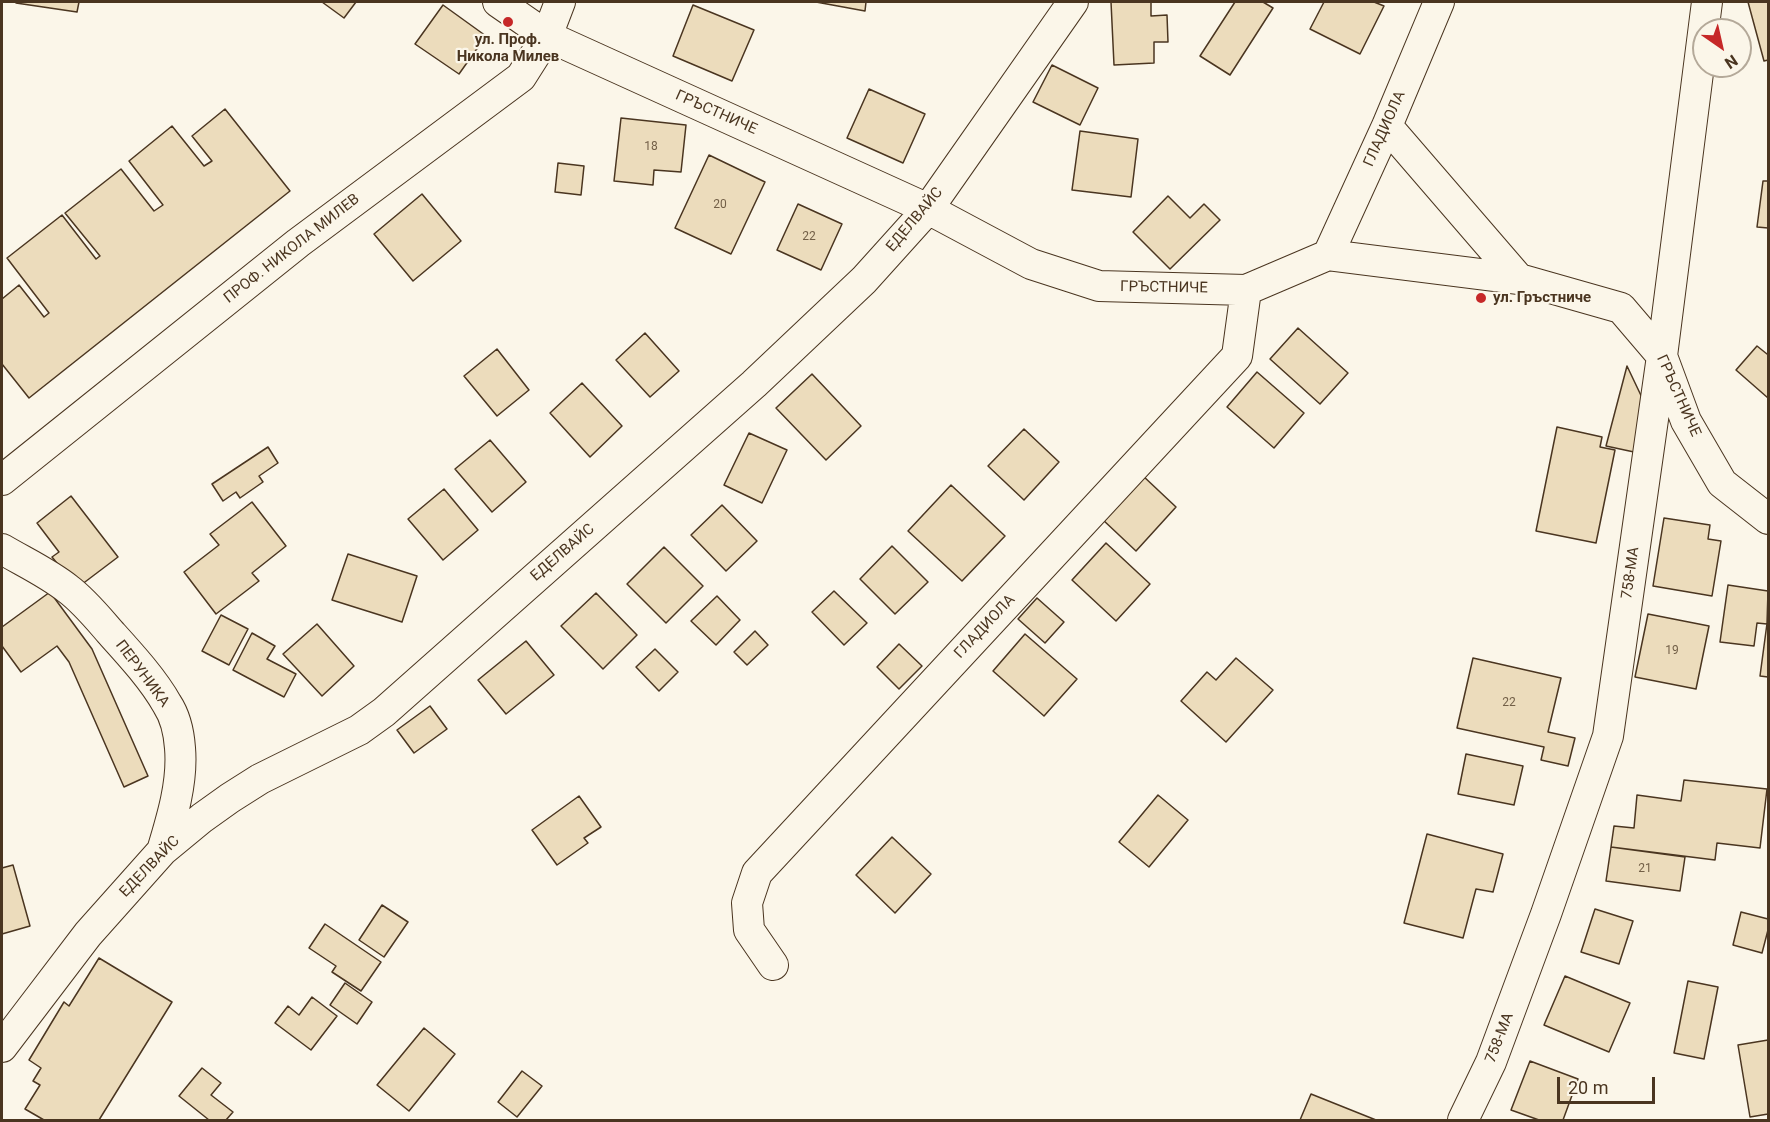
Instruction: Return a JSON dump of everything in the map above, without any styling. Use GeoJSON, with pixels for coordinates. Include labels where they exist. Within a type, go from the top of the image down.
{"type":"FeatureCollection","features":[{"type":"Feature","properties":{"kind":"street","name":"ГРЪСТНИЧЕ"},"geometry":{"type":"LineString","coordinates":[[498,2],[547,36],[928,209],[1031,264],[1099,286],[1246,290],[1328,255],[1519,279],[1621,308],[1662,356],[1686,421],[1722,483],[1768,519]]}},
{"type":"Feature","properties":{"kind":"street","name":"ПРОФ. НИКОЛА МИЛЕВ"},"geometry":{"type":"LineString","coordinates":[[2,480],[298,243],[521,76],[547,36],[560,2]]}},
{"type":"Feature","properties":{"kind":"street","name":"ЕДЕЛВАЙС"},"geometry":{"type":"LineString","coordinates":[[2,1047],[88,934],[162,851],[201,818],[230,798],[270,774],[359,730],[384,712],[754,384],[864,280],[928,209],[1073,2]]}},
{"type":"Feature","properties":{"kind":"street","name":"ГЛАДИОЛА"},"geometry":{"type":"LineString","coordinates":[[1328,255],[1387,126],[1439,2]]}},
{"type":"Feature","properties":{"kind":"street","name":"758-МА"},"geometry":{"type":"LineString","coordinates":[[1462,1120],[1499,1041],[1608,736],[1662,356],[1707,2]]}},
{"type":"Feature","properties":{"kind":"street"},"geometry":{"type":"LineString","coordinates":[[1387,126],[1519,279]]}},
{"type":"Feature","properties":{"kind":"street","name":"ГЛАДИОЛА"},"geometry":{"type":"LineString","coordinates":[[772,965],[749,930],[747,903],[758,873],[1237,356],[1246,290]]}},
{"type":"Feature","properties":{"kind":"street","name":"ПЕРУНИКА"},"geometry":{"type":"LineString","coordinates":[[2,549],[68,588],[82,601],[136,661],[168,704],[180,746],[181,768],[172,819],[162,851]]}},
{"type":"Feature","properties":{"kind":"building"},"geometry":{"type":"Polygon","coordinates":[[[16,2],[79,2],[77,12],[16,2]]]}},
{"type":"Feature","properties":{"kind":"building"},"geometry":{"type":"Polygon","coordinates":[[[322,2],[356,2],[344,18],[322,2]]]}},
{"type":"Feature","properties":{"kind":"building"},"geometry":{"type":"Polygon","coordinates":[[[816,2],[866,2],[865,11],[816,2]]]}},
{"type":"Feature","properties":{"kind":"building"},"geometry":{"type":"Polygon","coordinates":[[[1111,2],[1151,2],[1151,16],[1167,15],[1168,42],[1154,42],[1154,63],[1114,65],[1111,2]]]}},
{"type":"Feature","properties":{"kind":"building"},"geometry":{"type":"Polygon","coordinates":[[[1235,2],[1263,2],[1273,8],[1230,75],[1200,56],[1235,2]]]}},
{"type":"Feature","properties":{"kind":"building"},"geometry":{"type":"Polygon","coordinates":[[[1324,2],[1374,2],[1384,6],[1360,54],[1310,29],[1324,2]]]}},
{"type":"Feature","properties":{"kind":"building"},"geometry":{"type":"Polygon","coordinates":[[[1748,2],[1768,2],[1768,60],[1764,61],[1748,2]]]}},
{"type":"Feature","properties":{"kind":"building"},"geometry":{"type":"Polygon","coordinates":[[[443,5],[486,36],[459,74],[415,44],[443,5]]]}},
{"type":"Feature","properties":{"kind":"building"},"geometry":{"type":"Polygon","coordinates":[[[693,5],[754,30],[732,81],[673,56],[693,5]]]}},
{"type":"Feature","properties":{"kind":"building"},"geometry":{"type":"Polygon","coordinates":[[[1052,65],[1098,88],[1080,125],[1033,102],[1052,65]]]}},
{"type":"Feature","properties":{"kind":"building"},"geometry":{"type":"Polygon","coordinates":[[[869,89],[925,114],[903,163],[847,138],[869,89]]]}},
{"type":"Feature","properties":{"kind":"building"},"geometry":{"type":"Polygon","coordinates":[[[225,109],[290,191],[29,398],[2,364],[2,299],[19,285],[44,317],[49,313],[7,258],[62,215],[96,259],[100,256],[65,213],[121,169],[154,211],[163,205],[129,161],[172,126],[204,166],[212,161],[192,136],[225,109]]]}},
{"type":"Feature","properties":{"kind":"building"},"geometry":{"type":"Polygon","coordinates":[[[621,118],[686,125],[681,172],[654,170],[653,185],[614,181],[621,118]]]}},
{"type":"Feature","properties":{"kind":"building"},"geometry":{"type":"Polygon","coordinates":[[[1080,131],[1138,139],[1131,197],[1072,190],[1080,131]]]}},
{"type":"Feature","properties":{"kind":"building"},"geometry":{"type":"Polygon","coordinates":[[[709,155],[765,182],[731,254],[675,228],[709,155]]]}},
{"type":"Feature","properties":{"kind":"building"},"geometry":{"type":"Polygon","coordinates":[[[558,163],[584,166],[581,195],[555,192],[558,163]]]}},
{"type":"Feature","properties":{"kind":"building"},"geometry":{"type":"Polygon","coordinates":[[[1763,181],[1768,181],[1768,228],[1757,227],[1763,181]]]}},
{"type":"Feature","properties":{"kind":"building"},"geometry":{"type":"Polygon","coordinates":[[[422,194],[461,241],[413,281],[374,234],[422,194]]]}},
{"type":"Feature","properties":{"kind":"building"},"geometry":{"type":"Polygon","coordinates":[[[1168,196],[1190,218],[1204,204],[1220,220],[1170,269],[1133,232],[1168,196]]]}},
{"type":"Feature","properties":{"kind":"building"},"geometry":{"type":"Polygon","coordinates":[[[798,204],[842,224],[821,270],[777,250],[798,204]]]}},
{"type":"Feature","properties":{"kind":"building"},"geometry":{"type":"Polygon","coordinates":[[[1298,328],[1348,373],[1320,404],[1270,359],[1298,328]]]}},
{"type":"Feature","properties":{"kind":"building"},"geometry":{"type":"Polygon","coordinates":[[[645,333],[679,371],[650,397],[616,360],[645,333]]]}},
{"type":"Feature","properties":{"kind":"building"},"geometry":{"type":"Polygon","coordinates":[[[1757,346],[1768,353],[1768,398],[1736,370],[1757,346]]]}},
{"type":"Feature","properties":{"kind":"building"},"geometry":{"type":"Polygon","coordinates":[[[497,349],[529,390],[497,416],[464,376],[497,349]]]}},
{"type":"Feature","properties":{"kind":"building"},"geometry":{"type":"Polygon","coordinates":[[[1627,366],[1646,406],[1634,452],[1606,446],[1627,366]]]}},
{"type":"Feature","properties":{"kind":"building"},"geometry":{"type":"Polygon","coordinates":[[[1257,372],[1304,413],[1274,448],[1227,407],[1257,372]]]}},
{"type":"Feature","properties":{"kind":"building"},"geometry":{"type":"Polygon","coordinates":[[[812,374],[861,426],[826,460],[776,408],[812,374]]]}},
{"type":"Feature","properties":{"kind":"building"},"geometry":{"type":"Polygon","coordinates":[[[582,383],[622,426],[590,457],[550,413],[582,383]]]}},
{"type":"Feature","properties":{"kind":"building"},"geometry":{"type":"Polygon","coordinates":[[[1557,427],[1602,437],[1600,447],[1615,450],[1596,543],[1536,531],[1557,427]]]}},
{"type":"Feature","properties":{"kind":"building"},"geometry":{"type":"Polygon","coordinates":[[[1024,429],[1059,462],[1024,500],[988,466],[1024,429]]]}},
{"type":"Feature","properties":{"kind":"building"},"geometry":{"type":"Polygon","coordinates":[[[749,433],[787,450],[762,503],[724,485],[749,433]]]}},
{"type":"Feature","properties":{"kind":"building"},"geometry":{"type":"Polygon","coordinates":[[[490,440],[526,482],[492,512],[455,469],[490,440]]]}},
{"type":"Feature","properties":{"kind":"building"},"geometry":{"type":"Polygon","coordinates":[[[268,447],[278,463],[259,476],[263,482],[240,498],[236,492],[223,501],[212,484],[268,447]]]}},
{"type":"Feature","properties":{"kind":"building"},"geometry":{"type":"Polygon","coordinates":[[[1142,475],[1176,507],[1136,551],[1102,519],[1142,475]]]}},
{"type":"Feature","properties":{"kind":"building"},"geometry":{"type":"Polygon","coordinates":[[[951,485],[1005,536],[962,581],[908,531],[951,485]]]}},
{"type":"Feature","properties":{"kind":"building"},"geometry":{"type":"Polygon","coordinates":[[[444,489],[478,530],[443,560],[408,519],[444,489]]]}},
{"type":"Feature","properties":{"kind":"building"},"geometry":{"type":"Polygon","coordinates":[[[71,496],[118,557],[77,588],[52,557],[59,552],[37,523],[71,496]]]}},
{"type":"Feature","properties":{"kind":"building"},"geometry":{"type":"Polygon","coordinates":[[[252,502],[286,546],[252,573],[259,581],[216,614],[184,572],[219,545],[210,534],[252,502]]]}},
{"type":"Feature","properties":{"kind":"building"},"geometry":{"type":"Polygon","coordinates":[[[722,505],[757,541],[726,571],[691,535],[722,505]]]}},
{"type":"Feature","properties":{"kind":"building"},"geometry":{"type":"Polygon","coordinates":[[[1664,518],[1710,525],[1708,539],[1721,541],[1712,596],[1653,586],[1664,518]]]}},
{"type":"Feature","properties":{"kind":"building"},"geometry":{"type":"Polygon","coordinates":[[[1106,543],[1150,584],[1116,621],[1072,580],[1106,543]]]}},
{"type":"Feature","properties":{"kind":"building"},"geometry":{"type":"Polygon","coordinates":[[[892,546],[928,582],[895,614],[860,579],[892,546]]]}},
{"type":"Feature","properties":{"kind":"building"},"geometry":{"type":"Polygon","coordinates":[[[664,547],[703,586],[666,623],[627,584],[664,547]]]}},
{"type":"Feature","properties":{"kind":"building"},"geometry":{"type":"Polygon","coordinates":[[[348,554],[417,576],[402,622],[332,600],[348,554]]]}},
{"type":"Feature","properties":{"kind":"building"},"geometry":{"type":"Polygon","coordinates":[[[1728,585],[1768,591],[1767,624],[1757,623],[1754,646],[1720,642],[1728,585]]]}},
{"type":"Feature","properties":{"kind":"building"},"geometry":{"type":"Polygon","coordinates":[[[834,591],[867,623],[844,645],[812,612],[834,591]]]}},
{"type":"Feature","properties":{"kind":"building"},"geometry":{"type":"Polygon","coordinates":[[[50,592],[92,649],[148,776],[124,787],[69,662],[57,646],[21,672],[2,646],[2,627],[50,592]]]}},
{"type":"Feature","properties":{"kind":"building"},"geometry":{"type":"Polygon","coordinates":[[[596,593],[637,635],[603,669],[561,626],[596,593]]]}},
{"type":"Feature","properties":{"kind":"building"},"geometry":{"type":"Polygon","coordinates":[[[717,596],[740,620],[716,645],[691,621],[717,596]]]}},
{"type":"Feature","properties":{"kind":"building"},"geometry":{"type":"Polygon","coordinates":[[[1037,598],[1064,622],[1045,643],[1018,619],[1037,598]]]}},
{"type":"Feature","properties":{"kind":"building"},"geometry":{"type":"Polygon","coordinates":[[[1648,614],[1709,626],[1696,689],[1635,677],[1648,614]]]}},
{"type":"Feature","properties":{"kind":"building"},"geometry":{"type":"Polygon","coordinates":[[[221,615],[248,629],[229,665],[202,651],[221,615]]]}},
{"type":"Feature","properties":{"kind":"building"},"geometry":{"type":"Polygon","coordinates":[[[1768,616],[1768,677],[1760,676],[1768,616]]]}},
{"type":"Feature","properties":{"kind":"building"},"geometry":{"type":"Polygon","coordinates":[[[317,624],[354,666],[322,696],[283,654],[317,624]]]}},
{"type":"Feature","properties":{"kind":"building"},"geometry":{"type":"Polygon","coordinates":[[[755,631],[768,645],[747,665],[734,652],[755,631]]]}},
{"type":"Feature","properties":{"kind":"building"},"geometry":{"type":"Polygon","coordinates":[[[252,633],[275,646],[267,659],[296,674],[284,697],[233,670],[252,633]]]}},
{"type":"Feature","properties":{"kind":"building"},"geometry":{"type":"Polygon","coordinates":[[[1025,634],[1077,679],[1044,716],[993,671],[1025,634]]]}},
{"type":"Feature","properties":{"kind":"building"},"geometry":{"type":"Polygon","coordinates":[[[526,641],[554,675],[506,714],[478,680],[526,641]]]}},
{"type":"Feature","properties":{"kind":"building"},"geometry":{"type":"Polygon","coordinates":[[[899,644],[922,666],[899,689],[877,667],[899,644]]]}},
{"type":"Feature","properties":{"kind":"building"},"geometry":{"type":"Polygon","coordinates":[[[655,649],[678,672],[659,691],[636,667],[655,649]]]}},
{"type":"Feature","properties":{"kind":"building"},"geometry":{"type":"Polygon","coordinates":[[[1236,658],[1273,690],[1226,742],[1181,701],[1207,672],[1216,680],[1236,658]]]}},
{"type":"Feature","properties":{"kind":"building"},"geometry":{"type":"Polygon","coordinates":[[[1473,658],[1561,678],[1548,732],[1575,738],[1568,766],[1541,760],[1544,747],[1457,728],[1473,658]]]}},
{"type":"Feature","properties":{"kind":"building"},"geometry":{"type":"Polygon","coordinates":[[[430,706],[447,729],[414,753],[397,730],[430,706]]]}},
{"type":"Feature","properties":{"kind":"building"},"geometry":{"type":"Polygon","coordinates":[[[1466,754],[1523,766],[1514,805],[1458,794],[1466,754]]]}},
{"type":"Feature","properties":{"kind":"building"},"geometry":{"type":"Polygon","coordinates":[[[1684,780],[1767,789],[1760,848],[1717,843],[1715,860],[1611,847],[1614,826],[1634,828],[1637,795],[1681,801],[1684,780]]]}},
{"type":"Feature","properties":{"kind":"building"},"geometry":{"type":"Polygon","coordinates":[[[1158,795],[1188,820],[1149,867],[1119,842],[1158,795]]]}},
{"type":"Feature","properties":{"kind":"building"},"geometry":{"type":"Polygon","coordinates":[[[579,796],[601,827],[584,838],[588,843],[557,865],[532,830],[579,796]]]}},
{"type":"Feature","properties":{"kind":"building"},"geometry":{"type":"Polygon","coordinates":[[[1427,834],[1503,854],[1493,892],[1476,889],[1463,938],[1404,923],[1427,834]]]}},
{"type":"Feature","properties":{"kind":"building"},"geometry":{"type":"Polygon","coordinates":[[[892,837],[931,874],[895,913],[856,875],[892,837]]]}},
{"type":"Feature","properties":{"kind":"building"},"geometry":{"type":"Polygon","coordinates":[[[1611,847],[1685,857],[1680,891],[1606,881],[1611,847]]]}},
{"type":"Feature","properties":{"kind":"building"},"geometry":{"type":"Polygon","coordinates":[[[13,865],[30,926],[2,934],[2,868],[13,865]]]}},
{"type":"Feature","properties":{"kind":"building"},"geometry":{"type":"Polygon","coordinates":[[[382,905],[408,922],[384,957],[359,940],[382,905]]]}},
{"type":"Feature","properties":{"kind":"building"},"geometry":{"type":"Polygon","coordinates":[[[1595,909],[1633,921],[1619,964],[1581,952],[1595,909]]]}},
{"type":"Feature","properties":{"kind":"building"},"geometry":{"type":"Polygon","coordinates":[[[1741,912],[1768,919],[1768,930],[1762,953],[1733,945],[1741,912]]]}},
{"type":"Feature","properties":{"kind":"building"},"geometry":{"type":"Polygon","coordinates":[[[325,924],[381,962],[361,991],[332,972],[336,966],[309,948],[325,924]]]}},
{"type":"Feature","properties":{"kind":"building"},"geometry":{"type":"Polygon","coordinates":[[[99,958],[172,1002],[99,1120],[44,1120],[25,1109],[40,1085],[33,1081],[41,1068],[29,1060],[64,1002],[69,1006],[99,958]]]}},
{"type":"Feature","properties":{"kind":"building"},"geometry":{"type":"Polygon","coordinates":[[[1565,976],[1630,1003],[1609,1052],[1544,1025],[1565,976]]]}},
{"type":"Feature","properties":{"kind":"building"},"geometry":{"type":"Polygon","coordinates":[[[1688,981],[1718,987],[1704,1059],[1674,1053],[1688,981]]]}},
{"type":"Feature","properties":{"kind":"building"},"geometry":{"type":"Polygon","coordinates":[[[345,983],[372,1002],[357,1024],[330,1005],[345,983]]]}},
{"type":"Feature","properties":{"kind":"building"},"geometry":{"type":"Polygon","coordinates":[[[312,997],[337,1016],[311,1050],[275,1023],[288,1006],[299,1015],[312,997]]]}},
{"type":"Feature","properties":{"kind":"building"},"geometry":{"type":"Polygon","coordinates":[[[424,1028],[455,1054],[409,1111],[377,1085],[424,1028]]]}},
{"type":"Feature","properties":{"kind":"building"},"geometry":{"type":"Polygon","coordinates":[[[1768,1040],[1768,1114],[1750,1117],[1738,1045],[1768,1040]]]}},
{"type":"Feature","properties":{"kind":"building"},"geometry":{"type":"Polygon","coordinates":[[[1530,1061],[1578,1079],[1563,1120],[1539,1120],[1511,1110],[1530,1061]]]}},
{"type":"Feature","properties":{"kind":"building"},"geometry":{"type":"Polygon","coordinates":[[[202,1068],[221,1083],[211,1095],[233,1112],[226,1120],[209,1120],[179,1096],[202,1068]]]}},
{"type":"Feature","properties":{"kind":"building"},"geometry":{"type":"Polygon","coordinates":[[[522,1071],[542,1086],[517,1117],[498,1102],[522,1071]]]}},
{"type":"Feature","properties":{"kind":"building"},"geometry":{"type":"Polygon","coordinates":[[[1311,1094],[1376,1120],[1300,1120],[1311,1094]]]}},
{"type":"Feature","properties":{"kind":"place","name":"ул. Проф. Никола Милев"},"geometry":{"type":"Point","coordinates":[508,22]}},
{"type":"Feature","properties":{"kind":"place","name":"ул. Гръстниче"},"geometry":{"type":"Point","coordinates":[1481,298]}}]}
